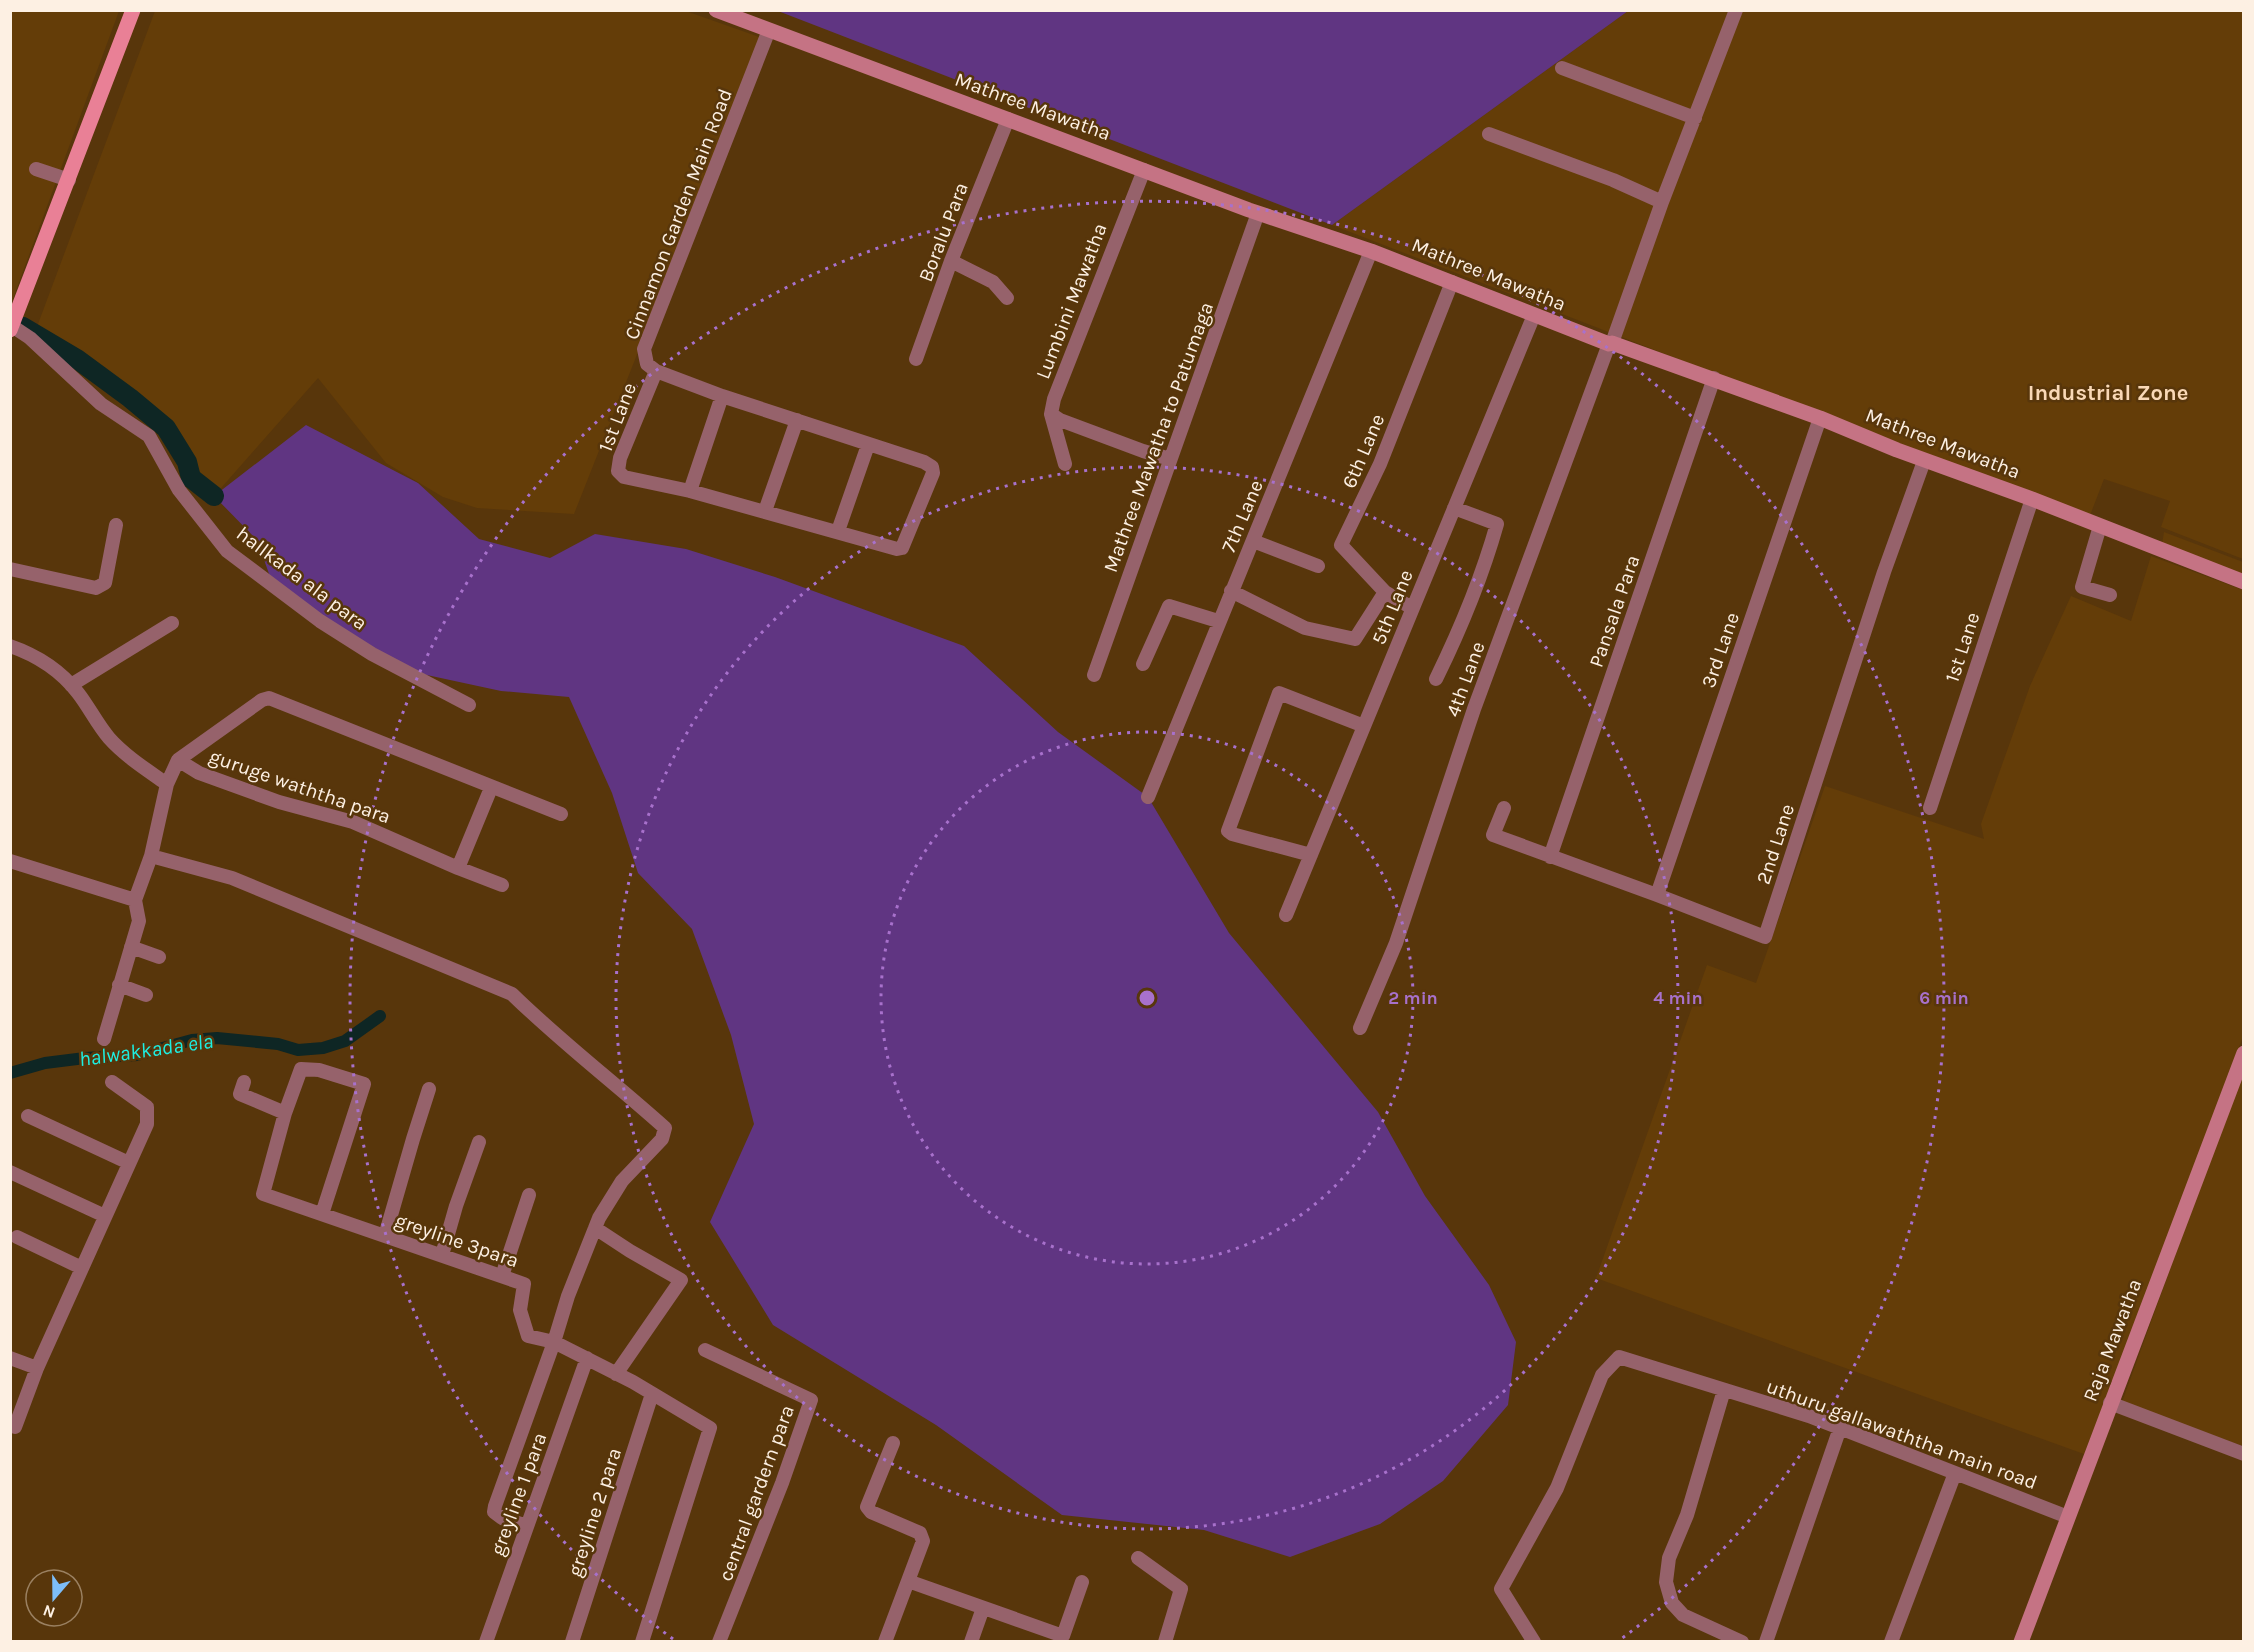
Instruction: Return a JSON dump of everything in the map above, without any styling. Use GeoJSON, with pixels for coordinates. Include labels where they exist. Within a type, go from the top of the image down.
{"type":"FeatureCollection","features":[{"type":"Feature","properties":{"kind":"main road"},"geometry":{"type":"LineString","coordinates":[[11,328],[133,10]]}},
{"type":"Feature","properties":{"kind":"street","name":"Mathree Mawatha"},"geometry":{"type":"LineString","coordinates":[[716,10],[1258,213],[1371,251],[1534,315],[1714,378],[1924,461],[2032,499],[2244,582]]}},
{"type":"Feature","properties":{"kind":"street","name":"4th Lane"},"geometry":{"type":"LineString","coordinates":[[1360,1028],[1396,943],[1474,709],[1662,202],[1736,10]]}},
{"type":"Feature","properties":{"kind":"street","name":"Cinnamon Garden Main Road"},"geometry":{"type":"LineString","coordinates":[[656,371],[647,364],[644,349],[769,30]]}},
{"type":"Feature","properties":{"kind":"street"},"geometry":{"type":"LineString","coordinates":[[1562,68],[1695,118]]}},
{"type":"Feature","properties":{"kind":"street","name":"Boralu Para"},"geometry":{"type":"LineString","coordinates":[[916,359],[951,261],[1008,119]]}},
{"type":"Feature","properties":{"kind":"street"},"geometry":{"type":"LineString","coordinates":[[1489,134],[1612,180],[1662,202]]}},
{"type":"Feature","properties":{"kind":"street"},"geometry":{"type":"LineString","coordinates":[[36,169],[69,180]]}},
{"type":"Feature","properties":{"kind":"street","name":"Lumbini Mawatha"},"geometry":{"type":"LineString","coordinates":[[1051,414],[1053,399],[1144,170]]}},
{"type":"Feature","properties":{"kind":"street","name":"Mathree Mawatha to Patumaga"},"geometry":{"type":"LineString","coordinates":[[1094,675],[1258,213]]}},
{"type":"Feature","properties":{"kind":"street","name":"7th Lane"},"geometry":{"type":"LineString","coordinates":[[1148,797],[1371,251]]}},
{"type":"Feature","properties":{"kind":"street"},"geometry":{"type":"LineString","coordinates":[[951,261],[993,282],[1007,298]]}},
{"type":"Feature","properties":{"kind":"street","name":"6th Lane"},"geometry":{"type":"LineString","coordinates":[[1412,608],[1385,592],[1341,545],[1380,464],[1452,282]]}},
{"type":"Feature","properties":{"kind":"street","name":"5th Lane"},"geometry":{"type":"LineString","coordinates":[[1286,915],[1534,315]]}},
{"type":"Feature","properties":{"kind":"street","name":"hallkada ala para"},"geometry":{"type":"LineString","coordinates":[[11,328],[30,338],[101,404],[149,436],[179,490],[227,551],[320,621],[372,654],[470,705]]}},
{"type":"Feature","properties":{"kind":"street"},"geometry":{"type":"LineString","coordinates":[[656,371],[722,396],[924,462],[932,467],[933,473],[902,548],[897,549],[690,491],[722,396]]}},
{"type":"Feature","properties":{"kind":"street","name":"1st Lane"},"geometry":{"type":"LineString","coordinates":[[656,371],[620,458],[618,471],[624,477],[690,491]]}},
{"type":"Feature","properties":{"kind":"street","name":"Pansala Para"},"geometry":{"type":"LineString","coordinates":[[1550,857],[1714,378]]}},
{"type":"Feature","properties":{"kind":"street"},"geometry":{"type":"LineString","coordinates":[[1051,414],[1083,429],[1170,459]]}},
{"type":"Feature","properties":{"kind":"street"},"geometry":{"type":"LineString","coordinates":[[1051,414],[1065,464]]}},
{"type":"Feature","properties":{"kind":"street","name":"3rd Lane"},"geometry":{"type":"LineString","coordinates":[[1657,895],[1820,418]]}},
{"type":"Feature","properties":{"kind":"street"},"geometry":{"type":"LineString","coordinates":[[765,511],[796,420]]}},
{"type":"Feature","properties":{"kind":"street"},"geometry":{"type":"LineString","coordinates":[[838,531],[868,445]]}},
{"type":"Feature","properties":{"kind":"street","name":"2nd Lane"},"geometry":{"type":"LineString","coordinates":[[1504,808],[1493,835],[1765,937],[1884,572],[1924,461]]}},
{"type":"Feature","properties":{"kind":"street","name":"1st Lane"},"geometry":{"type":"LineString","coordinates":[[1930,808],[2032,499]]}},
{"type":"Feature","properties":{"kind":"street"},"geometry":{"type":"LineString","coordinates":[[1436,679],[1452,648],[1497,524],[1454,508]]}},
{"type":"Feature","properties":{"kind":"street"},"geometry":{"type":"LineString","coordinates":[[10,570],[96,588],[102,587],[105,583],[116,525]]}},
{"type":"Feature","properties":{"kind":"street"},"geometry":{"type":"LineString","coordinates":[[2100,526],[2082,587],[2110,595]]}},
{"type":"Feature","properties":{"kind":"street"},"geometry":{"type":"LineString","coordinates":[[1253,541],[1318,566]]}},
{"type":"Feature","properties":{"kind":"street"},"geometry":{"type":"LineString","coordinates":[[1232,591],[1305,628],[1355,639],[1385,592]]}},
{"type":"Feature","properties":{"kind":"street"},"geometry":{"type":"LineString","coordinates":[[1143,664],[1169,606],[1218,621]]}},
{"type":"Feature","properties":{"kind":"street"},"geometry":{"type":"LineString","coordinates":[[70,685],[172,623]]}},
{"type":"Feature","properties":{"kind":"street"},"geometry":{"type":"LineString","coordinates":[[10,646],[28,652],[42,661],[70,685],[109,738],[166,784]]}},
{"type":"Feature","properties":{"kind":"street"},"geometry":{"type":"LineString","coordinates":[[1311,855],[1228,831],[1279,693],[1364,726]]}},
{"type":"Feature","properties":{"kind":"street"},"geometry":{"type":"LineString","coordinates":[[178,760],[262,700],[269,698],[561,814]]}},
{"type":"Feature","properties":{"kind":"street","name":"guruge waththa para"},"geometry":{"type":"LineString","coordinates":[[135,900],[151,856],[166,784],[178,760],[199,772],[279,802],[353,822],[502,885]]}},
{"type":"Feature","properties":{"kind":"street"},"geometry":{"type":"LineString","coordinates":[[458,868],[491,788]]}},
{"type":"Feature","properties":{"kind":"street"},"geometry":{"type":"LineString","coordinates":[[151,856],[232,878],[512,994],[542,1023],[664,1128],[662,1139],[622,1181],[595,1228],[568,1296],[494,1512],[501,1518],[527,1526]]}},
{"type":"Feature","properties":{"kind":"street"},"geometry":{"type":"LineString","coordinates":[[10,861],[135,900],[139,921],[104,1039]]}},
{"type":"Feature","properties":{"kind":"street"},"geometry":{"type":"LineString","coordinates":[[131,948],[159,957]]}},
{"type":"Feature","properties":{"kind":"street"},"geometry":{"type":"LineString","coordinates":[[119,985],[146,995]]}},
{"type":"Feature","properties":{"kind":"street","name":"Raja Mawatha"},"geometry":{"type":"LineString","coordinates":[[2021,1641],[2244,1053]]}},
{"type":"Feature","properties":{"kind":"street"},"geometry":{"type":"LineString","coordinates":[[244,1082],[240,1095],[285,1113],[301,1069],[319,1070],[364,1084],[322,1214]]}},
{"type":"Feature","properties":{"kind":"street"},"geometry":{"type":"LineString","coordinates":[[15,1427],[37,1368],[147,1124],[147,1107],[112,1082]]}},
{"type":"Feature","properties":{"kind":"street"},"geometry":{"type":"LineString","coordinates":[[385,1236],[429,1089]]}},
{"type":"Feature","properties":{"kind":"street","name":"greyline 3para"},"geometry":{"type":"LineString","coordinates":[[285,1113],[263,1194],[524,1284],[520,1310],[528,1336],[554,1342],[587,1358],[710,1428],[642,1641]]}},
{"type":"Feature","properties":{"kind":"street"},"geometry":{"type":"LineString","coordinates":[[28,1116],[129,1163]]}},
{"type":"Feature","properties":{"kind":"street"},"geometry":{"type":"LineString","coordinates":[[442,1256],[456,1206],[479,1142]]}},
{"type":"Feature","properties":{"kind":"street"},"geometry":{"type":"LineString","coordinates":[[10,1172],[105,1216]]}},
{"type":"Feature","properties":{"kind":"street"},"geometry":{"type":"LineString","coordinates":[[502,1276],[529,1195]]}},
{"type":"Feature","properties":{"kind":"street"},"geometry":{"type":"LineString","coordinates":[[595,1228],[681,1280],[616,1374]]}},
{"type":"Feature","properties":{"kind":"street"},"geometry":{"type":"LineString","coordinates":[[17,1237],[82,1268]]}},
{"type":"Feature","properties":{"kind":"street","name":"central gardern para"},"geometry":{"type":"LineString","coordinates":[[705,1350],[811,1400],[771,1513],[719,1641]]}},
{"type":"Feature","properties":{"kind":"street","name":"uthuru gallawaththa main road"},"geometry":{"type":"LineString","coordinates":[[1534,1641],[1501,1590],[1557,1488],[1602,1375],[1619,1357],[1809,1416],[2068,1517]]}},
{"type":"Feature","properties":{"kind":"street"},"geometry":{"type":"LineString","coordinates":[[10,1358],[37,1368]]}},
{"type":"Feature","properties":{"kind":"street","name":"greyline 1 para"},"geometry":{"type":"LineString","coordinates":[[486,1641],[587,1358]]}},
{"type":"Feature","properties":{"kind":"street"},"geometry":{"type":"LineString","coordinates":[[1724,1390],[1687,1515],[1669,1558],[1666,1582],[1669,1597],[1683,1614],[1742,1641]]}},
{"type":"Feature","properties":{"kind":"street","name":"greyline 2 para"},"geometry":{"type":"LineString","coordinates":[[572,1641],[652,1394]]}},
{"type":"Feature","properties":{"kind":"street"},"geometry":{"type":"LineString","coordinates":[[2110,1403],[2244,1454]]}},
{"type":"Feature","properties":{"kind":"street"},"geometry":{"type":"LineString","coordinates":[[1766,1641],[1840,1428]]}},
{"type":"Feature","properties":{"kind":"street"},"geometry":{"type":"LineString","coordinates":[[885,1641],[923,1541],[920,1533],[872,1512],[867,1507],[893,1443]]}},
{"type":"Feature","properties":{"kind":"street"},"geometry":{"type":"LineString","coordinates":[[1891,1641],[1955,1473]]}},
{"type":"Feature","properties":{"kind":"street"},"geometry":{"type":"LineString","coordinates":[[1138,1558],[1181,1589],[1165,1641]]}},
{"type":"Feature","properties":{"kind":"street"},"geometry":{"type":"LineString","coordinates":[[908,1581],[1062,1639],[1082,1582]]}},
{"type":"Feature","properties":{"kind":"street"},"geometry":{"type":"LineString","coordinates":[[971,1641],[983,1608]]}},
{"type":"Feature","properties":{"kind":"shaded area"},"geometry":{"type":"Polygon","coordinates":[[[683,10],[762,38],[574,514],[477,508],[443,497],[386,463],[318,378],[214,496],[171,423],[81,356],[35,332],[155,11],[683,10]]]}},
{"type":"Feature","properties":{"kind":"shaded area"},"geometry":{"type":"Polygon","coordinates":[[[11,11],[119,11],[11,304],[11,11]]]}},
{"type":"Feature","properties":{"kind":"shaded area"},"geometry":{"type":"Polygon","coordinates":[[[778,11],[1628,11],[1332,225],[778,11]]]}},
{"type":"Feature","properties":{"kind":"shaded area"},"geometry":{"type":"Polygon","coordinates":[[[1628,11],[2243,11],[2243,559],[2161,527],[2170,501],[2104,479],[2089,518],[1332,225],[1628,11]]]}},
{"type":"Feature","properties":{"kind":"shaded area"},"geometry":{"type":"Polygon","coordinates":[[[306,425],[418,483],[479,539],[550,558],[595,534],[686,549],[775,577],[964,646],[1058,732],[1148,797],[1229,933],[1378,1112],[1425,1196],[1489,1285],[1516,1342],[1508,1405],[1443,1481],[1380,1524],[1290,1557],[1204,1530],[1062,1515],[936,1425],[773,1325],[710,1222],[754,1124],[731,1035],[692,929],[638,873],[612,793],[569,697],[501,691],[399,669],[273,585],[257,540],[214,496],[306,425]]]}},
{"type":"Feature","properties":{"kind":"shaded area"},"geometry":{"type":"Polygon","coordinates":[[[2164,532],[2243,562],[2243,576],[2162,544],[2164,532]]]}},
{"type":"Feature","properties":{"kind":"shaded area"},"geometry":{"type":"Polygon","coordinates":[[[2151,556],[2243,590],[2243,1036],[2206,1143],[2084,1454],[1596,1278],[1707,965],[1756,983],[1825,786],[1984,839],[1981,824],[2030,686],[2071,596],[2131,621],[2151,556]]]}},
{"type":"Feature","properties":{"kind":"shaded area"},"geometry":{"type":"Polygon","coordinates":[[[2243,1068],[2243,1446],[2122,1402],[2243,1068]]]}},
{"type":"Feature","properties":{"kind":"waterway"},"geometry":{"type":"LineString","coordinates":[[23,327],[77,359],[166,428],[187,462],[191,478],[214,496]]}},
{"type":"Feature","properties":{"kind":"waterway","name":"halwakkada ela"},"geometry":{"type":"LineString","coordinates":[[10,1073],[45,1063],[137,1055],[192,1040],[217,1038],[278,1044],[298,1050],[323,1048],[345,1041],[380,1016]]}},
{"type":"Feature","properties":{"kind":"district","name":"Industrial Zone"},"geometry":{"type":"Point","coordinates":[2108,392]}}]}
